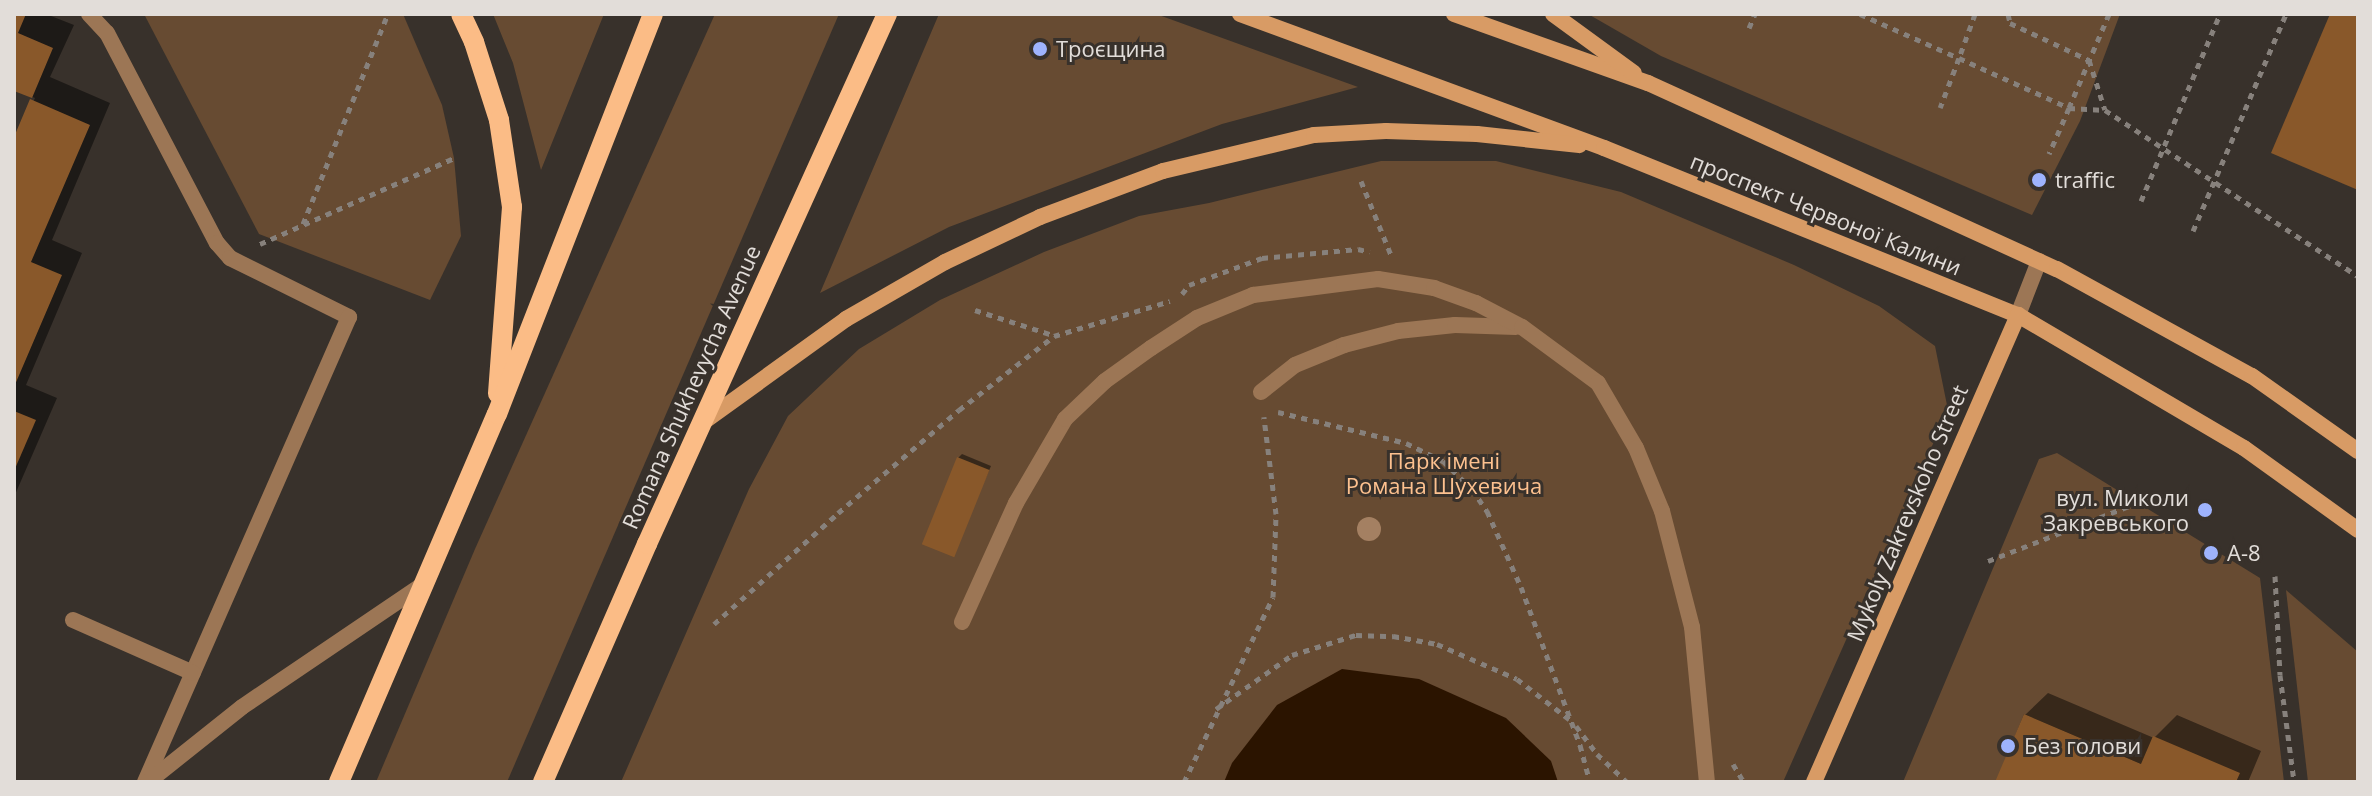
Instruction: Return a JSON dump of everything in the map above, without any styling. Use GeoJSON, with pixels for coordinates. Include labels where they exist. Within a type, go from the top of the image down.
{"type":"FeatureCollection","features":[{"type":"Feature","properties":{"kind":"main road"},"geometry":{"type":"LineString","coordinates":[[461,14],[474,42],[499,120],[512,207],[497,414]]}},
{"type":"Feature","properties":{"kind":"main road"},"geometry":{"type":"LineString","coordinates":[[339,782],[497,414],[653,14]]}},
{"type":"Feature","properties":{"kind":"main road","name":"Romana Shukhevycha Avenue"},"geometry":{"type":"LineString","coordinates":[[543,782],[887,14]]}},
{"type":"Feature","properties":{"kind":"main road","name":"проспект Червоної Калини"},"geometry":{"type":"LineString","coordinates":[[1240,14],[1604,148],[2018,315],[2244,448],[2358,530]]}},
{"type":"Feature","properties":{"kind":"main road","name":"проспект Червоної Калини"},"geometry":{"type":"LineString","coordinates":[[1454,14],[1648,83],[2039,261],[2252,376],[2358,451]]}},
{"type":"Feature","properties":{"kind":"main road"},"geometry":{"type":"LineString","coordinates":[[1553,14],[1648,83]]}},
{"type":"Feature","properties":{"kind":"main road"},"geometry":{"type":"LineString","coordinates":[[701,424],[846,319],[945,262],[1040,217],[1163,171],[1314,135],[1386,131],[1477,134],[1604,148]]}},
{"type":"Feature","properties":{"kind":"main road","name":"Mykoly Zakrevskoho Street"},"geometry":{"type":"LineString","coordinates":[[1814,782],[2018,315]]}},
{"type":"Feature","properties":{"kind":"street"},"geometry":{"type":"LineString","coordinates":[[89,14],[107,33],[217,243],[230,258],[349,317],[147,782]]}},
{"type":"Feature","properties":{"kind":"street","name":"Mykoly Zakrevskoho Street"},"geometry":{"type":"LineString","coordinates":[[2018,315],[2039,261]]}},
{"type":"Feature","properties":{"kind":"street"},"geometry":{"type":"LineString","coordinates":[[962,622],[1016,503],[1065,419],[1105,381],[1197,318],[1253,295],[1378,279],[1434,288],[1476,303],[1522,327],[1598,383],[1636,448],[1662,511],[1692,627],[1707,782]]}},
{"type":"Feature","properties":{"kind":"street"},"geometry":{"type":"LineString","coordinates":[[1261,392],[1295,365],[1344,345],[1398,331],[1455,325],[1522,327]]}},
{"type":"Feature","properties":{"kind":"street"},"geometry":{"type":"LineString","coordinates":[[147,782],[242,707],[424,584]]}},
{"type":"Feature","properties":{"kind":"street"},"geometry":{"type":"LineString","coordinates":[[73,620],[193,673]]}},
{"type":"Feature","properties":{"kind":"path"},"geometry":{"type":"LineString","coordinates":[[303,225],[388,14]]}},
{"type":"Feature","properties":{"kind":"path"},"geometry":{"type":"LineString","coordinates":[[1749,28],[1755,14]]}},
{"type":"Feature","properties":{"kind":"path"},"geometry":{"type":"LineString","coordinates":[[1860,14],[2069,108],[2105,110],[2215,179],[2358,276]]}},
{"type":"Feature","properties":{"kind":"path"},"geometry":{"type":"LineString","coordinates":[[1940,108],[1975,14]]}},
{"type":"Feature","properties":{"kind":"path"},"geometry":{"type":"LineString","coordinates":[[2008,14],[2010,23],[2089,60],[2105,110]]}},
{"type":"Feature","properties":{"kind":"path"},"geometry":{"type":"LineString","coordinates":[[2049,154],[2109,14]]}},
{"type":"Feature","properties":{"kind":"path"},"geometry":{"type":"LineString","coordinates":[[2141,201],[2220,14]]}},
{"type":"Feature","properties":{"kind":"path"},"geometry":{"type":"LineString","coordinates":[[2193,231],[2286,14]]}},
{"type":"Feature","properties":{"kind":"path"},"geometry":{"type":"LineString","coordinates":[[230,258],[454,158]]}},
{"type":"Feature","properties":{"kind":"path"},"geometry":{"type":"LineString","coordinates":[[1361,181],[1391,256]]}},
{"type":"Feature","properties":{"kind":"path"},"geometry":{"type":"LineString","coordinates":[[714,624],[886,472],[1054,336],[1177,299],[1189,285],[1262,258],[1358,249],[1406,259]]}},
{"type":"Feature","properties":{"kind":"path"},"geometry":{"type":"LineString","coordinates":[[975,310],[1054,336]]}},
{"type":"Feature","properties":{"kind":"path"},"geometry":{"type":"LineString","coordinates":[[1184,782],[1216,709],[1273,597],[1276,514],[1261,392]]}},
{"type":"Feature","properties":{"kind":"path"},"geometry":{"type":"LineString","coordinates":[[1261,392],[1281,416],[1406,443],[1443,461],[1472,489],[1508,556],[1571,721],[1590,782]]}},
{"type":"Feature","properties":{"kind":"path"},"geometry":{"type":"LineString","coordinates":[[1988,561],[2152,497]]}},
{"type":"Feature","properties":{"kind":"path"},"geometry":{"type":"LineString","coordinates":[[2275,576],[2280,675],[2294,782]]}},
{"type":"Feature","properties":{"kind":"path"},"geometry":{"type":"LineString","coordinates":[[1216,709],[1292,655],[1356,635],[1437,644],[1517,679],[1571,721],[1597,754],[1627,782]]}},
{"type":"Feature","properties":{"kind":"path"},"geometry":{"type":"LineString","coordinates":[[1726,754],[1744,782]]}},
{"type":"Feature","properties":{"kind":"green space"},"geometry":{"type":"Polygon","coordinates":[[[144,14],[403,14],[442,105],[454,158],[461,236],[430,300],[259,234],[144,14]]]}},
{"type":"Feature","properties":{"kind":"green space"},"geometry":{"type":"Polygon","coordinates":[[[493,14],[604,14],[541,170],[513,63],[493,14]]]}},
{"type":"Feature","properties":{"kind":"green space"},"geometry":{"type":"Polygon","coordinates":[[[715,14],[839,14],[507,782],[376,782],[475,549],[715,14]]]}},
{"type":"Feature","properties":{"kind":"green space"},"geometry":{"type":"Polygon","coordinates":[[[939,14],[1156,14],[1358,87],[1222,124],[949,227],[820,293],[939,14]]]}},
{"type":"Feature","properties":{"kind":"green space"},"geometry":{"type":"Polygon","coordinates":[[[1588,14],[2120,14],[2080,121],[2032,215],[1661,56],[1588,14]]]}},
{"type":"Feature","properties":{"kind":"green space","name":"Парк імені Романа Шухевича"},"geometry":{"type":"Polygon","coordinates":[[[1381,161],[1496,161],[1621,192],[1794,265],[1879,306],[1935,346],[1948,410],[1783,782],[621,782],[749,489],[788,416],[859,349],[940,300],[1044,252],[1139,216],[1209,203],[1381,161]]]}},
{"type":"Feature","properties":{"kind":"green space"},"geometry":{"type":"Polygon","coordinates":[[[2057,453],[2260,578],[2284,782],[2236,782],[2239,773],[2141,764],[2024,714],[1996,782],[1903,782],[2039,459],[2057,453]]]}},
{"type":"Feature","properties":{"kind":"green space"},"geometry":{"type":"Polygon","coordinates":[[[2286,590],[2358,652],[2358,782],[2308,782],[2286,590]]]}},
{"type":"Feature","properties":{"kind":"shaded area"},"geometry":{"type":"Polygon","coordinates":[[[1342,669],[1419,679],[1506,718],[1551,761],[1558,782],[1224,782],[1232,763],[1277,705],[1342,669]]]}},
{"type":"Feature","properties":{"kind":"building"},"geometry":{"type":"Polygon","coordinates":[[[14,14],[26,14],[18,33],[53,48],[32,98],[14,91],[14,14]]]}},
{"type":"Feature","properties":{"kind":"building"},"geometry":{"type":"Polygon","coordinates":[[[2330,14],[2358,14],[2358,190],[2271,153],[2330,14]]]}},
{"type":"Feature","properties":{"kind":"building"},"geometry":{"type":"Polygon","coordinates":[[[30,99],[90,125],[31,262],[62,275],[14,387],[14,137],[30,99]]]}},
{"type":"Feature","properties":{"kind":"building"},"geometry":{"type":"Polygon","coordinates":[[[14,411],[36,420],[14,471],[14,411]]]}},
{"type":"Feature","properties":{"kind":"building"},"geometry":{"type":"Polygon","coordinates":[[[957,457],[989,470],[954,557],[922,544],[957,457]]]}},
{"type":"Feature","properties":{"kind":"building"},"geometry":{"type":"Polygon","coordinates":[[[2024,714],[2141,764],[2153,736],[2240,773],[2236,782],[1995,782],[2024,714]]]}},
{"type":"Feature","properties":{"kind":"place","name":"Троєщина"},"geometry":{"type":"Point","coordinates":[1040,49]}},
{"type":"Feature","properties":{"kind":"place","name":"traffic"},"geometry":{"type":"Point","coordinates":[2039,180]}},
{"type":"Feature","properties":{"kind":"place","name":"вул. Миколи Закревського"},"geometry":{"type":"Point","coordinates":[2205,510]}},
{"type":"Feature","properties":{"kind":"place","name":"А-8"},"geometry":{"type":"Point","coordinates":[2211,553]}},
{"type":"Feature","properties":{"kind":"place","name":"Без голови"},"geometry":{"type":"Point","coordinates":[2008,746]}}]}
